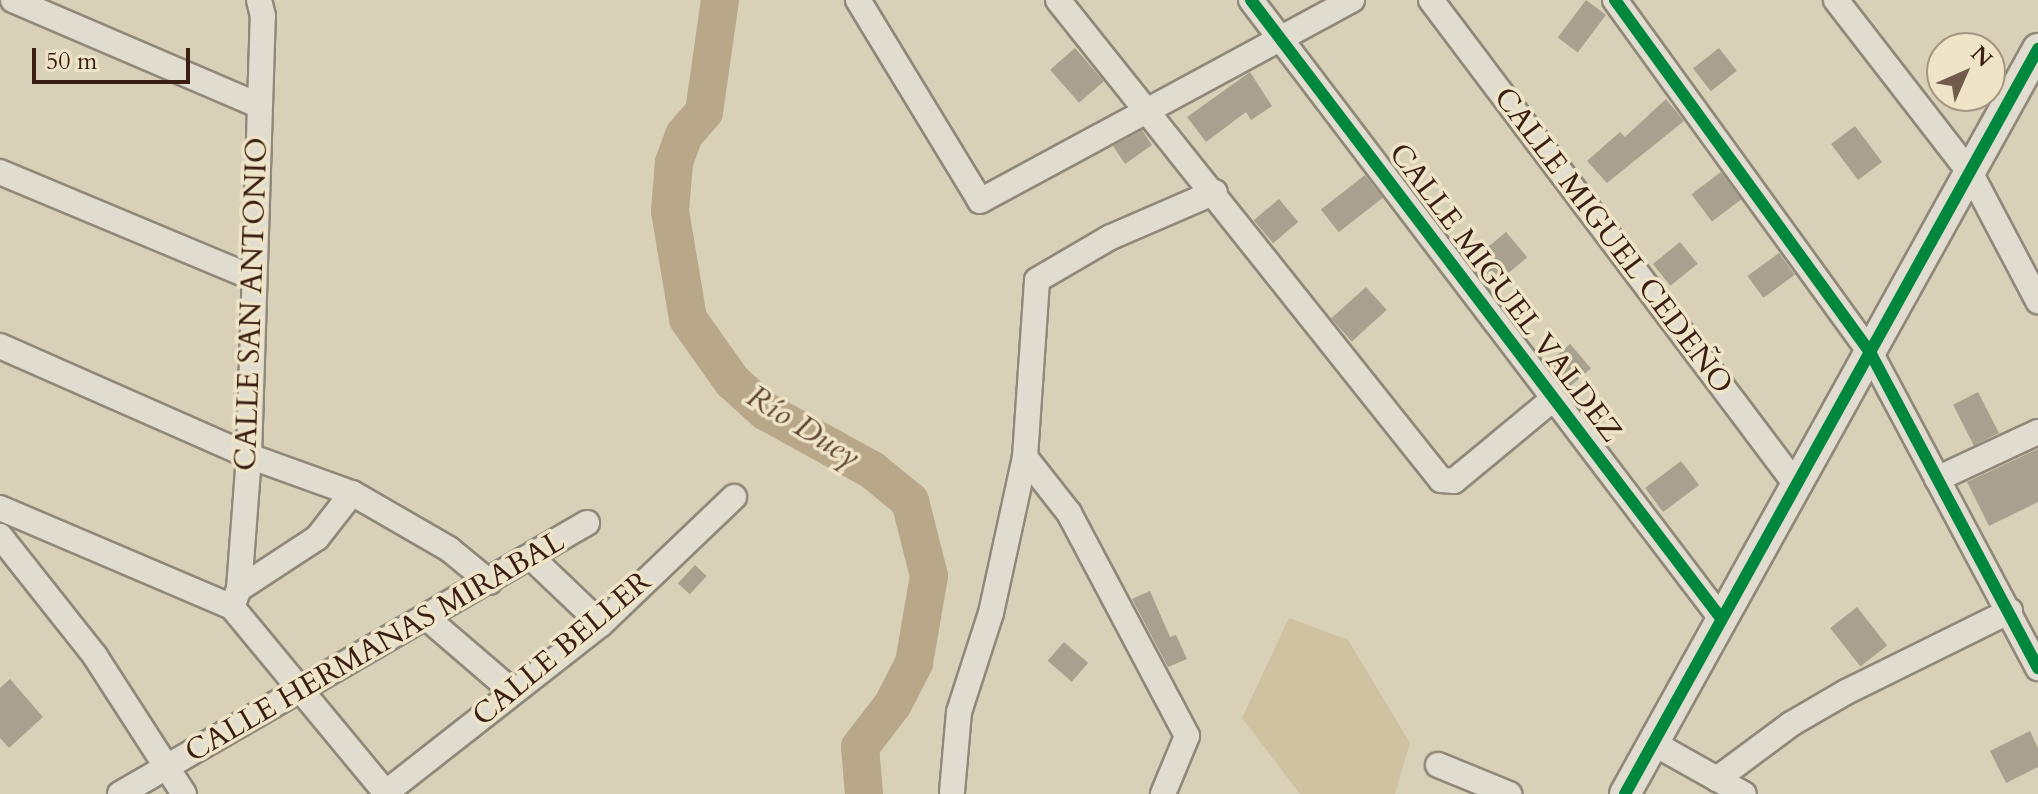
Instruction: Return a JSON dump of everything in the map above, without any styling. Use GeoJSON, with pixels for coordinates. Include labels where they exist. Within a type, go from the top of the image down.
{"type":"FeatureCollection","features":[{"type":"Feature","properties":{"kind":"street"},"geometry":{"type":"LineString","coordinates":[[13,0],[258,105]]}},
{"type":"Feature","properties":{"kind":"street","name":"CALLE SAN ANTONIO"},"geometry":{"type":"LineString","coordinates":[[235,598],[249,456],[263,16],[259,0]]}},
{"type":"Feature","properties":{"kind":"street"},"geometry":{"type":"LineString","coordinates":[[858,0],[976,200],[1352,0]]}},
{"type":"Feature","properties":{"kind":"street"},"geometry":{"type":"LineString","coordinates":[[1058,0],[1215,192],[1441,480],[1454,481],[1552,400]]}},
{"type":"Feature","properties":{"kind":"street","name":"CALLE MIGUEL VALDEZ"},"geometry":{"type":"LineString","coordinates":[[1251,0],[1552,400],[1720,617]]}},
{"type":"Feature","properties":{"kind":"street","name":"CALLE MIGUEL CEDEÑO"},"geometry":{"type":"LineString","coordinates":[[1431,0],[1795,483]]}},
{"type":"Feature","properties":{"kind":"street"},"geometry":{"type":"LineString","coordinates":[[1615,0],[1871,354],[2038,668]]}},
{"type":"Feature","properties":{"kind":"street"},"geometry":{"type":"LineString","coordinates":[[1836,0],[1971,174],[2038,301]]}},
{"type":"Feature","properties":{"kind":"street"},"geometry":{"type":"LineString","coordinates":[[1625,794],[1720,617],[1871,354],[2038,49]]}},
{"type":"Feature","properties":{"kind":"street"},"geometry":{"type":"LineString","coordinates":[[0,172],[254,278]]}},
{"type":"Feature","properties":{"kind":"street"},"geometry":{"type":"LineString","coordinates":[[952,792],[959,712],[991,613],[1025,457],[1037,280],[1111,237],[1215,192]]}},
{"type":"Feature","properties":{"kind":"street"},"geometry":{"type":"LineString","coordinates":[[0,346],[249,456],[352,493],[449,549],[489,582]]}},
{"type":"Feature","properties":{"kind":"street"},"geometry":{"type":"LineString","coordinates":[[1937,479],[2038,432]]}},
{"type":"Feature","properties":{"kind":"street"},"geometry":{"type":"LineString","coordinates":[[1025,457],[1069,513],[1187,736],[1163,794]]}},
{"type":"Feature","properties":{"kind":"street"},"geometry":{"type":"LineString","coordinates":[[235,598],[317,538],[352,493]]}},
{"type":"Feature","properties":{"kind":"street","name":"CALLE BELLER"},"geometry":{"type":"LineString","coordinates":[[385,793],[601,624],[734,497]]}},
{"type":"Feature","properties":{"kind":"street"},"geometry":{"type":"LineString","coordinates":[[0,508],[235,598],[385,793]]}},
{"type":"Feature","properties":{"kind":"street","name":"CALLE HERMANAS MIRABAL"},"geometry":{"type":"LineString","coordinates":[[120,794],[304,691],[587,523]]}},
{"type":"Feature","properties":{"kind":"street"},"geometry":{"type":"LineString","coordinates":[[0,536],[95,656],[184,794]]}},
{"type":"Feature","properties":{"kind":"street"},"geometry":{"type":"LineString","coordinates":[[532,558],[601,624]]}},
{"type":"Feature","properties":{"kind":"street"},"geometry":{"type":"LineString","coordinates":[[1717,779],[1791,724],[1846,692],[2010,611]]}},
{"type":"Feature","properties":{"kind":"street"},"geometry":{"type":"LineString","coordinates":[[427,618],[513,692]]}},
{"type":"Feature","properties":{"kind":"street"},"geometry":{"type":"LineString","coordinates":[[1653,743],[1744,794]]}},
{"type":"Feature","properties":{"kind":"street"},"geometry":{"type":"LineString","coordinates":[[1438,765],[1509,794]]}},
{"type":"Feature","properties":{"kind":"shaded area"},"geometry":{"type":"Polygon","coordinates":[[[1289,618],[1348,640],[1410,743],[1395,794],[1300,794],[1242,718],[1289,618]]]}},
{"type":"Feature","properties":{"kind":"building"},"geometry":{"type":"Polygon","coordinates":[[[1586,0],[1606,15],[1578,53],[1558,38],[1586,0]]]}},
{"type":"Feature","properties":{"kind":"building"},"geometry":{"type":"Polygon","coordinates":[[[1075,48],[1104,81],[1079,103],[1050,70],[1075,48]]]}},
{"type":"Feature","properties":{"kind":"building"},"geometry":{"type":"Polygon","coordinates":[[[1719,48],[1737,71],[1711,91],[1693,68],[1719,48]]]}},
{"type":"Feature","properties":{"kind":"building"},"geometry":{"type":"Polygon","coordinates":[[[1250,72],[1272,106],[1251,120],[1246,112],[1206,142],[1187,117],[1250,72]]]}},
{"type":"Feature","properties":{"kind":"building"},"geometry":{"type":"Polygon","coordinates":[[[1666,99],[1684,121],[1607,183],[1587,161],[1620,132],[1625,137],[1666,99]]]}},
{"type":"Feature","properties":{"kind":"building"},"geometry":{"type":"Polygon","coordinates":[[[1855,126],[1882,162],[1858,180],[1831,144],[1855,126]]]}},
{"type":"Feature","properties":{"kind":"building"},"geometry":{"type":"Polygon","coordinates":[[[1142,130],[1152,145],[1125,164],[1113,146],[1142,130]]]}},
{"type":"Feature","properties":{"kind":"building"},"geometry":{"type":"Polygon","coordinates":[[[1721,172],[1741,199],[1712,221],[1691,194],[1721,172]]]}},
{"type":"Feature","properties":{"kind":"building"},"geometry":{"type":"Polygon","coordinates":[[[1365,175],[1383,198],[1339,232],[1321,209],[1365,175]]]}},
{"type":"Feature","properties":{"kind":"building"},"geometry":{"type":"Polygon","coordinates":[[[1279,199],[1298,222],[1273,243],[1254,220],[1279,199]]]}},
{"type":"Feature","properties":{"kind":"building"},"geometry":{"type":"Polygon","coordinates":[[[1506,232],[1527,257],[1496,284],[1475,258],[1506,232]]]}},
{"type":"Feature","properties":{"kind":"building"},"geometry":{"type":"Polygon","coordinates":[[[1680,242],[1698,264],[1670,286],[1653,264],[1680,242]]]}},
{"type":"Feature","properties":{"kind":"building"},"geometry":{"type":"Polygon","coordinates":[[[1779,253],[1795,275],[1763,298],[1747,276],[1779,253]]]}},
{"type":"Feature","properties":{"kind":"building"},"geometry":{"type":"Polygon","coordinates":[[[1366,287],[1387,310],[1352,341],[1331,318],[1366,287]]]}},
{"type":"Feature","properties":{"kind":"building"},"geometry":{"type":"Polygon","coordinates":[[[1570,344],[1591,368],[1568,388],[1547,364],[1570,344]]]}},
{"type":"Feature","properties":{"kind":"building"},"geometry":{"type":"Polygon","coordinates":[[[1978,392],[1999,433],[1974,446],[1953,405],[1978,392]]]}},
{"type":"Feature","properties":{"kind":"building"},"geometry":{"type":"Polygon","coordinates":[[[2038,449],[2038,502],[1989,526],[1967,482],[2038,449]]]}},
{"type":"Feature","properties":{"kind":"building"},"geometry":{"type":"Polygon","coordinates":[[[1681,461],[1699,485],[1663,512],[1645,488],[1681,461]]]}},
{"type":"Feature","properties":{"kind":"building"},"geometry":{"type":"Polygon","coordinates":[[[695,565],[707,576],[690,594],[678,583],[695,565]]]}},
{"type":"Feature","properties":{"kind":"building"},"geometry":{"type":"Polygon","coordinates":[[[1150,591],[1170,637],[1176,635],[1187,659],[1168,667],[1132,599],[1150,591]]]}},
{"type":"Feature","properties":{"kind":"building"},"geometry":{"type":"Polygon","coordinates":[[[1857,607],[1887,646],[1860,667],[1830,628],[1857,607]]]}},
{"type":"Feature","properties":{"kind":"building"},"geometry":{"type":"Polygon","coordinates":[[[1064,642],[1088,663],[1072,682],[1048,661],[1064,642]]]}},
{"type":"Feature","properties":{"kind":"building"},"geometry":{"type":"Polygon","coordinates":[[[10,679],[43,717],[9,748],[0,738],[0,688],[10,679]]]}},
{"type":"Feature","properties":{"kind":"building"},"geometry":{"type":"Polygon","coordinates":[[[2030,731],[2038,748],[2038,767],[2006,783],[1990,751],[2030,731]]]}},
{"type":"Feature","properties":{"kind":"waterway","name":"Río Duey"},"geometry":{"type":"LineString","coordinates":[[720,0],[704,112],[684,135],[674,162],[670,211],[688,319],[732,381],[765,411],[872,470],[910,501],[929,576],[914,663],[893,704],[860,747],[864,794]]}},
{"type":"Feature","properties":{"kind":"cycle path"},"geometry":{"type":"LineString","coordinates":[[1251,0],[1720,617]]}},
{"type":"Feature","properties":{"kind":"cycle path"},"geometry":{"type":"LineString","coordinates":[[1615,0],[1871,354],[2038,668]]}},
{"type":"Feature","properties":{"kind":"cycle path"},"geometry":{"type":"LineString","coordinates":[[1625,794],[2038,49]]}}]}
